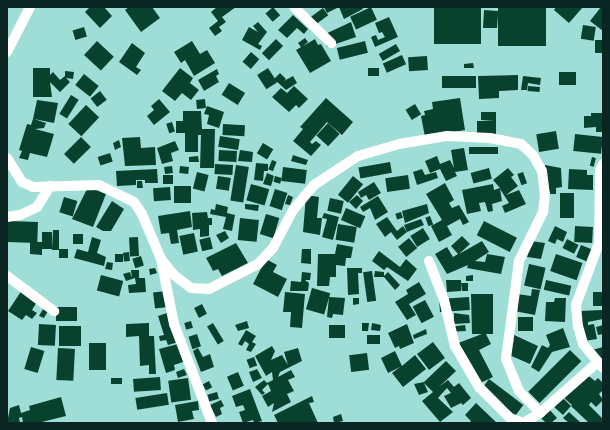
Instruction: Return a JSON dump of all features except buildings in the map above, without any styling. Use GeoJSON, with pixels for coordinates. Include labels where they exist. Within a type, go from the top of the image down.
{"type":"FeatureCollection","features":[{"type":"Feature","properties":{"kind":"street"},"geometry":{"type":"LineString","coordinates":[[7,52],[30,7]]}},
{"type":"Feature","properties":{"kind":"street"},"geometry":{"type":"LineString","coordinates":[[294,7],[332,43]]}},
{"type":"Feature","properties":{"kind":"street"},"geometry":{"type":"LineString","coordinates":[[162,260],[174,275],[191,288],[209,289],[258,264],[273,248],[293,210],[314,185],[358,156],[398,144],[447,136],[490,138],[521,144],[533,155],[542,171],[545,194],[543,212],[519,261],[506,359],[519,391],[540,413]]}},
{"type":"Feature","properties":{"kind":"street"},"geometry":{"type":"LineString","coordinates":[[7,158],[22,182],[33,187],[99,185],[121,194],[134,202],[142,214],[162,260],[174,324],[212,423]]}},
{"type":"Feature","properties":{"kind":"street"},"geometry":{"type":"LineString","coordinates":[[429,260],[444,300],[455,346],[479,387],[510,418],[523,422],[540,413],[600,366],[583,344],[578,326],[576,305],[599,243],[600,170],[603,164]]}},
{"type":"Feature","properties":{"kind":"street"},"geometry":{"type":"LineString","coordinates":[[7,217],[20,215],[37,207],[50,186]]}},
{"type":"Feature","properties":{"kind":"street"},"geometry":{"type":"LineString","coordinates":[[7,276],[54,311]]}}]}
